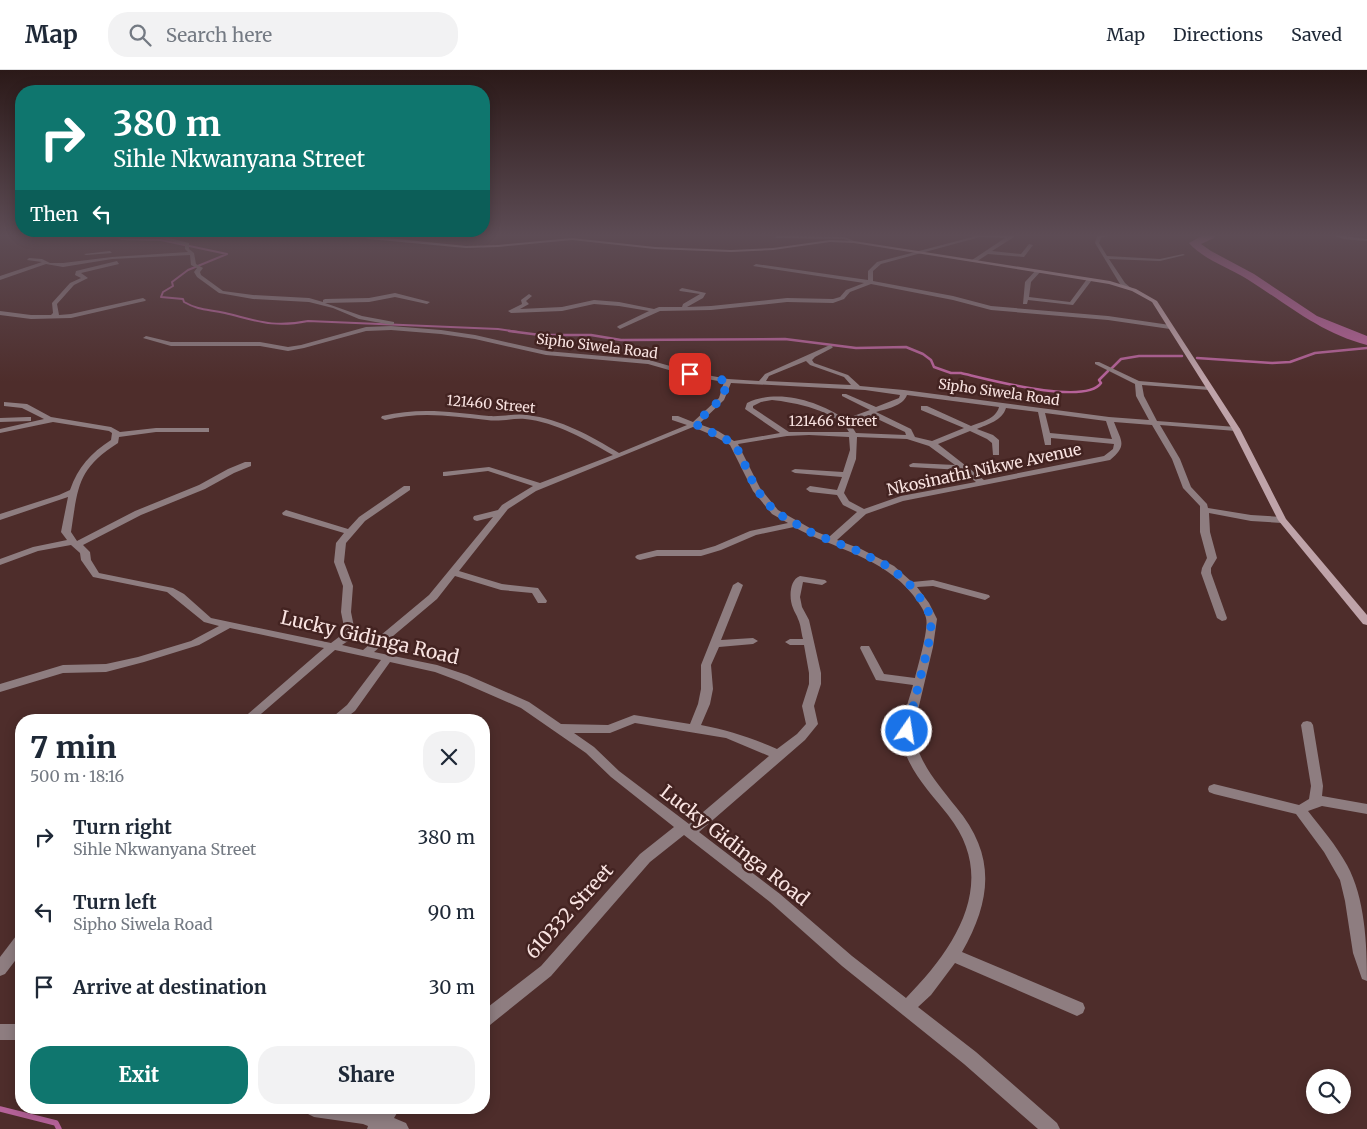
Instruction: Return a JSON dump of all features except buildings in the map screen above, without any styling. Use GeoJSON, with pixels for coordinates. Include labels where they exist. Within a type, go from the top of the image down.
{"type":"FeatureCollection","features":[{"type":"Feature","properties":{"kind":"street"},"geometry":{"type":"LineString","coordinates":[[51,317],[56,314],[54,304],[73,283]]}},
{"type":"Feature","properties":{"kind":"street","name":"Sipho Siwela Road"},"geometry":{"type":"LineString","coordinates":[[209,283],[220,292],[252,297],[309,300],[361,318],[398,326],[458,333],[528,350],[571,357],[649,362],[690,374],[728,381],[904,392],[1002,409],[1236,430]]}},
{"type":"Feature","properties":{"kind":"street"},"geometry":{"type":"LineString","coordinates":[[529,296],[523,301],[526,304],[511,311],[562,309],[594,302],[653,310],[720,308],[787,300],[832,301],[842,298],[848,291],[867,283]]}},
{"type":"Feature","properties":{"kind":"street"},"geometry":{"type":"LineString","coordinates":[[877,283],[953,298],[981,306],[1112,318],[1170,327]]}},
{"type":"Feature","properties":{"kind":"street"},"geometry":{"type":"LineString","coordinates":[[1022,311],[1028,283]]}},
{"type":"Feature","properties":{"kind":"street"},"geometry":{"type":"LineString","coordinates":[[1026,298],[1071,304],[1087,283]]}},
{"type":"Feature","properties":{"kind":"street"},"geometry":{"type":"LineString","coordinates":[[1106,283],[1128,288],[1144,294],[1154,301],[1236,430],[1282,520],[1367,622]]}},
{"type":"Feature","properties":{"kind":"street"},"geometry":{"type":"LineString","coordinates":[[1124,283],[1128,288]]}},
{"type":"Feature","properties":{"kind":"street"},"geometry":{"type":"LineString","coordinates":[[682,290],[703,293],[701,298],[685,305],[684,309]]}},
{"type":"Feature","properties":{"kind":"street"},"geometry":{"type":"LineString","coordinates":[[309,300],[356,301],[399,295],[427,302]]}},
{"type":"Feature","properties":{"kind":"street"},"geometry":{"type":"LineString","coordinates":[[0,313],[51,317],[77,315],[143,300]]}},
{"type":"Feature","properties":{"kind":"street"},"geometry":{"type":"LineString","coordinates":[[620,327],[653,310]]}},
{"type":"Feature","properties":{"kind":"street"},"geometry":{"type":"LineString","coordinates":[[146,338],[171,344],[260,344],[288,349],[302,347],[359,330],[398,326]]}},
{"type":"Feature","properties":{"kind":"street"},"geometry":{"type":"LineString","coordinates":[[761,383],[767,374],[830,347]]}},
{"type":"Feature","properties":{"kind":"street"},"geometry":{"type":"LineString","coordinates":[[812,356],[808,360],[812,364],[851,377],[857,388]]}},
{"type":"Feature","properties":{"kind":"street"},"geometry":{"type":"LineString","coordinates":[[1097,363],[1138,383],[1209,388]]}},
{"type":"Feature","properties":{"kind":"street"},"geometry":{"type":"LineString","coordinates":[[366,653],[433,597],[500,512],[522,495],[695,424],[722,398],[728,381]]}},
{"type":"Feature","properties":{"kind":"street"},"geometry":{"type":"LineString","coordinates":[[1138,383],[1140,396],[1176,459],[1188,488],[1203,503],[1206,532],[1212,558],[1206,566],[1208,584],[1214,592],[1222,618]]}},
{"type":"Feature","properties":{"kind":"street"},"geometry":{"type":"LineString","coordinates":[[845,421],[902,399],[904,392]]}},
{"type":"Feature","properties":{"kind":"street"},"geometry":{"type":"LineString","coordinates":[[844,396],[908,431],[912,438]]}},
{"type":"Feature","properties":{"kind":"street"},"geometry":{"type":"LineString","coordinates":[[935,396],[944,404]]}},
{"type":"Feature","properties":{"kind":"street"},"geometry":{"type":"LineString","coordinates":[[787,434],[754,414],[749,409],[750,405],[759,400],[770,398],[799,401],[845,421],[852,429],[855,440],[840,493],[846,503],[863,512]]}},
{"type":"Feature","properties":{"kind":"street"},"geometry":{"type":"LineString","coordinates":[[7,404],[24,406],[50,419]]}},
{"type":"Feature","properties":{"kind":"street"},"geometry":{"type":"LineString","coordinates":[[924,408],[993,439],[997,446],[996,453]]}},
{"type":"Feature","properties":{"kind":"street"},"geometry":{"type":"LineString","coordinates":[[932,444],[994,419],[1002,409]]}},
{"type":"Feature","properties":{"kind":"street"},"geometry":{"type":"LineString","coordinates":[[1041,411],[1047,435],[1118,442],[1109,419]]}},
{"type":"Feature","properties":{"kind":"street","name":"121460 Street"},"geometry":{"type":"LineString","coordinates":[[385,418],[399,414],[442,412],[490,419],[529,418],[576,434],[618,455]]}},
{"type":"Feature","properties":{"kind":"street"},"geometry":{"type":"LineString","coordinates":[[675,418],[695,424],[733,443],[756,489],[775,512],[814,534],[832,539],[891,568],[910,585],[924,603],[932,619],[928,647],[907,731],[908,745],[928,782],[961,822],[970,838],[976,854],[979,872],[976,907],[970,923],[952,955],[936,978],[906,1008]]}},
{"type":"Feature","properties":{"kind":"street"},"geometry":{"type":"LineString","coordinates":[[0,431],[50,419]]}},
{"type":"Feature","properties":{"kind":"street"},"geometry":{"type":"LineString","coordinates":[[0,420],[50,419],[111,429],[116,435],[156,430],[206,430]]}},
{"type":"Feature","properties":{"kind":"street","name":"121466 Street"},"geometry":{"type":"LineString","coordinates":[[733,443],[787,434],[853,433],[912,438],[932,444],[983,483]]}},
{"type":"Feature","properties":{"kind":"street","name":"Lucky Gidinga Road"},"geometry":{"type":"LineString","coordinates":[[116,435],[115,442],[101,449],[87,463],[72,492],[66,532],[85,552],[86,560],[96,575],[170,590],[180,595],[190,607],[208,620],[388,658],[463,678],[525,705],[590,750],[615,774],[775,898],[906,1008],[970,1058],[1051,1129]]}},
{"type":"Feature","properties":{"kind":"street","name":"Nkosinathi Nikwe Avenue"},"geometry":{"type":"LineString","coordinates":[[832,539],[863,512],[901,499],[1107,458],[1117,450],[1118,442]]}},
{"type":"Feature","properties":{"kind":"street"},"geometry":{"type":"LineString","coordinates":[[0,562],[29,551],[75,543],[138,513],[202,487],[230,471],[248,464]]}},
{"type":"Feature","properties":{"kind":"street"},"geometry":{"type":"LineString","coordinates":[[913,465],[963,468]]}},
{"type":"Feature","properties":{"kind":"street"},"geometry":{"type":"LineString","coordinates":[[446,474],[489,470],[540,486]]}},
{"type":"Feature","properties":{"kind":"street"},"geometry":{"type":"LineString","coordinates":[[795,471],[846,475]]}},
{"type":"Feature","properties":{"kind":"street"},"geometry":{"type":"LineString","coordinates":[[1013,477],[1023,484]]}},
{"type":"Feature","properties":{"kind":"street"},"geometry":{"type":"LineString","coordinates":[[255,714],[332,647],[344,639],[349,627],[346,612],[348,586],[339,562],[341,543],[362,519],[407,488]]}},
{"type":"Feature","properties":{"kind":"street"},"geometry":{"type":"LineString","coordinates":[[810,489],[840,493]]}},
{"type":"Feature","properties":{"kind":"street"},"geometry":{"type":"LineString","coordinates":[[0,517],[72,492]]}},
{"type":"Feature","properties":{"kind":"street"},"geometry":{"type":"LineString","coordinates":[[1204,510],[1251,518],[1282,520]]}},
{"type":"Feature","properties":{"kind":"street"},"geometry":{"type":"LineString","coordinates":[[477,518],[500,512]]}},
{"type":"Feature","properties":{"kind":"street"},"geometry":{"type":"LineString","coordinates":[[286,513],[349,532]]}},
{"type":"Feature","properties":{"kind":"street"},"geometry":{"type":"LineString","coordinates":[[640,557],[657,553],[701,552],[718,548],[753,533],[794,524]]}},
{"type":"Feature","properties":{"kind":"street"},"geometry":{"type":"LineString","coordinates":[[454,572],[501,587],[535,590],[542,601]]}},
{"type":"Feature","properties":{"kind":"street"},"geometry":{"type":"LineString","coordinates":[[790,642],[808,642],[804,620],[797,607],[795,597],[798,581],[800,579],[822,582]]}},
{"type":"Feature","properties":{"kind":"street"},"geometry":{"type":"LineString","coordinates":[[910,585],[933,583],[984,597]]}},
{"type":"Feature","properties":{"kind":"street"},"geometry":{"type":"LineString","coordinates":[[694,728],[704,704],[707,689],[706,665],[738,585]]}},
{"type":"Feature","properties":{"kind":"street"},"geometry":{"type":"LineString","coordinates":[[0,688],[63,669],[106,668],[140,660],[195,643],[228,625]]}},
{"type":"Feature","properties":{"kind":"street"},"geometry":{"type":"LineString","coordinates":[[715,644],[753,641]]}},
{"type":"Feature","properties":{"kind":"street","name":"610332 Street"},"geometry":{"type":"LineString","coordinates":[[490,1015],[546,971],[645,858],[720,808],[778,755],[800,738],[812,724],[808,706],[815,684],[815,674],[808,642]]}},
{"type":"Feature","properties":{"kind":"street"},"geometry":{"type":"LineString","coordinates":[[865,648],[880,677],[918,682]]}},
{"type":"Feature","properties":{"kind":"street"},"geometry":{"type":"LineString","coordinates":[[342,714],[351,708],[388,658]]}},
{"type":"Feature","properties":{"kind":"street"},"geometry":{"type":"LineString","coordinates":[[560,728],[610,729],[634,719],[694,728],[743,739],[778,755]]}},
{"type":"Feature","properties":{"kind":"street"},"geometry":{"type":"LineString","coordinates":[[1307,725],[1317,786],[1315,802]]}},
{"type":"Feature","properties":{"kind":"street"},"geometry":{"type":"LineString","coordinates":[[1214,788],[1300,810],[1343,870],[1350,891],[1366,970]]}},
{"type":"Feature","properties":{"kind":"street"},"geometry":{"type":"LineString","coordinates":[[1300,810],[1315,802],[1334,802],[1367,809]]}},
{"type":"Feature","properties":{"kind":"street"},"geometry":{"type":"LineString","coordinates":[[0,969],[15,949]]}},
{"type":"Feature","properties":{"kind":"street"},"geometry":{"type":"LineString","coordinates":[[952,955],[1077,1008]]}},
{"type":"Feature","properties":{"kind":"street"},"geometry":{"type":"LineString","coordinates":[[0,1032],[15,1032]]}},
{"type":"Feature","properties":{"kind":"street"},"geometry":{"type":"LineString","coordinates":[[355,1114],[383,1120],[400,1129]]}},
{"type":"Feature","properties":{"kind":"waterway"},"geometry":{"type":"LineString","coordinates":[[172,283],[173,286],[163,292],[161,297],[183,299],[184,302],[200,308],[275,324],[308,321],[498,329],[518,332]]}},
{"type":"Feature","properties":{"kind":"waterway"},"geometry":{"type":"LineString","coordinates":[[1261,283],[1313,319],[1367,341]]}},
{"type":"Feature","properties":{"kind":"waterway"},"geometry":{"type":"LineString","coordinates":[[509,331],[540,335],[591,335],[621,340],[785,339],[856,348],[906,347],[923,354],[931,360],[934,367],[951,373],[961,373],[1013,385],[1057,392],[1076,392],[1091,389],[1101,383],[1099,380],[1108,371]]}},
{"type":"Feature","properties":{"kind":"waterway"},"geometry":{"type":"LineString","coordinates":[[1197,358],[1272,363],[1290,362],[1315,353],[1367,348]]}},
{"type":"Feature","properties":{"kind":"waterway"},"geometry":{"type":"LineString","coordinates":[[1111,369],[1121,359],[1139,356],[1182,356]]}},
{"type":"Feature","properties":{"kind":"waterway"},"geometry":{"type":"LineString","coordinates":[[0,1109],[15,1113]]}},
{"type":"Feature","properties":{"kind":"waterway"},"geometry":{"type":"LineString","coordinates":[[20,1114],[56,1123],[59,1129]]}},
{"type":"Feature","properties":{"kind":"route"},"geometry":{"type":"LineString","coordinates":[[690,374],[728,381],[722,398],[716,406],[695,424],[733,443],[756,489],[775,512],[814,534],[832,539],[891,568],[910,585],[924,603],[932,619],[928,647],[907,731]]}}]}
